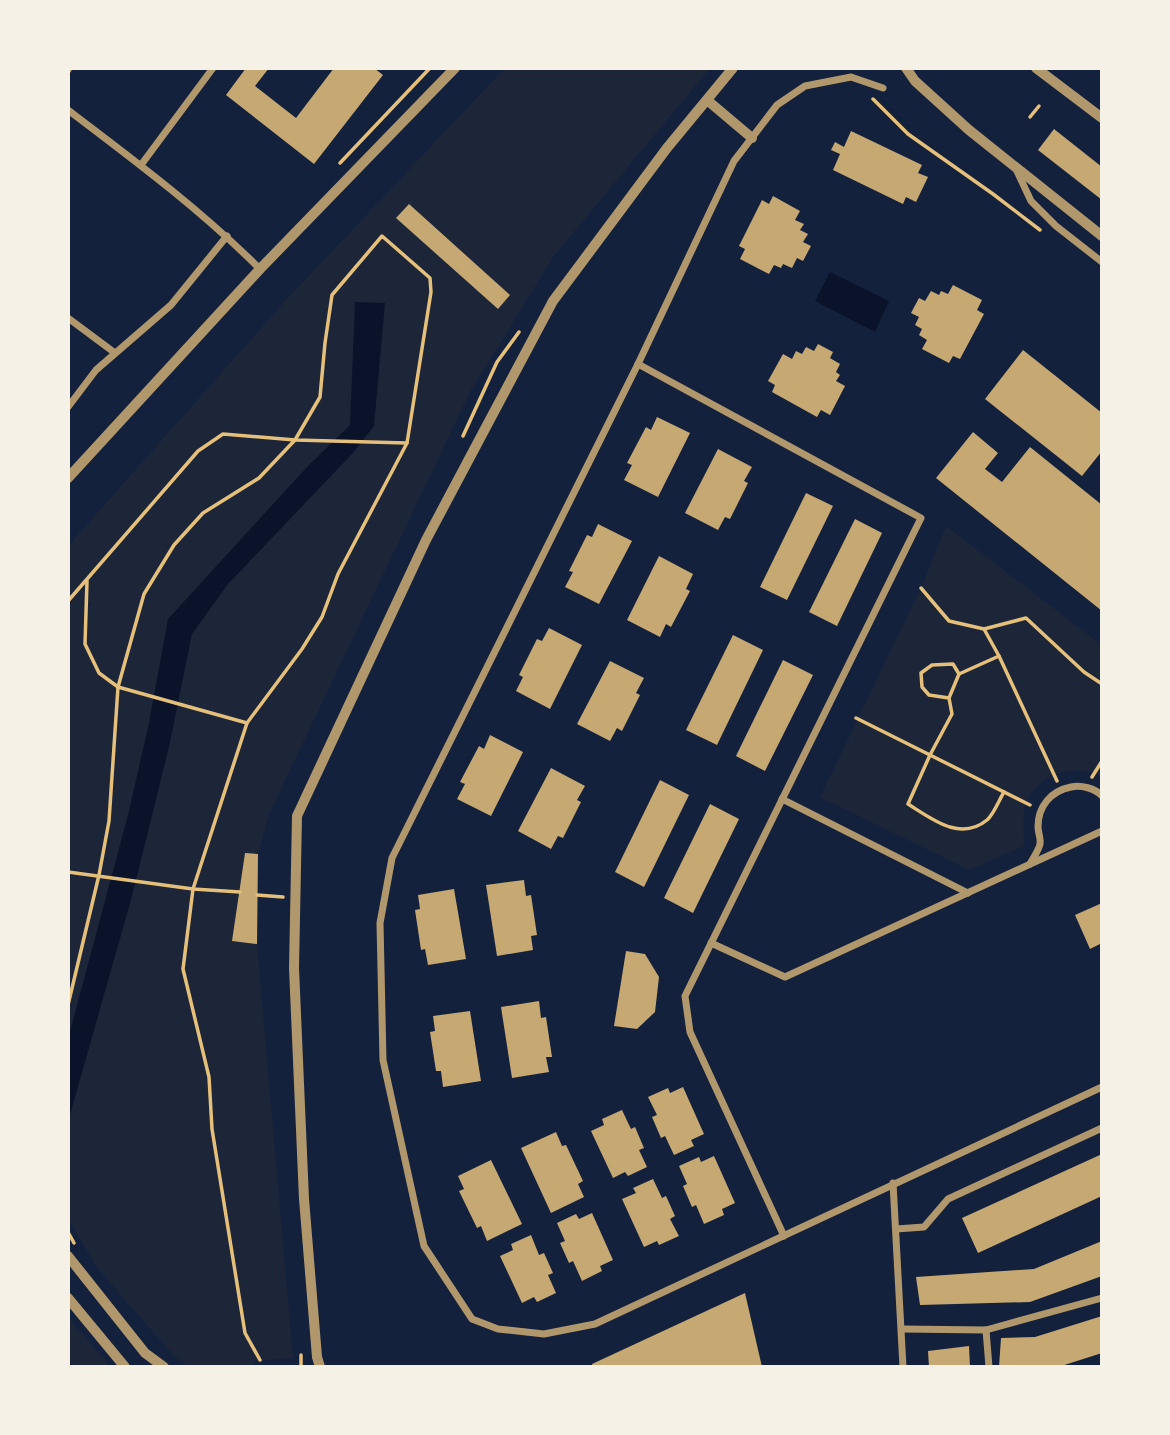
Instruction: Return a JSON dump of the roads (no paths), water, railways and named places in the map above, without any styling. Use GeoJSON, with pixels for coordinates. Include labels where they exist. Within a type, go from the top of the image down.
{"type":"FeatureCollection","features":[{"type":"Feature","properties":{"kind":"street"},"geometry":{"type":"LineString","coordinates":[[141,165],[212,68]]}},
{"type":"Feature","properties":{"kind":"street"},"geometry":{"type":"LineString","coordinates":[[68,478],[260,269],[455,68]]}},
{"type":"Feature","properties":{"kind":"street"},"geometry":{"type":"LineString","coordinates":[[320,1367],[304,1199],[295,982],[297,816],[426,540],[553,301],[667,148],[733,68]]}},
{"type":"Feature","properties":{"kind":"street"},"geometry":{"type":"LineString","coordinates":[[906,68],[915,81],[969,130],[1102,236]]}},
{"type":"Feature","properties":{"kind":"street"},"geometry":{"type":"LineString","coordinates":[[1037,68],[1102,118]]}},
{"type":"Feature","properties":{"kind":"street"},"geometry":{"type":"LineString","coordinates":[[883,88],[851,77],[805,86],[776,105],[734,161],[638,364],[392,858],[380,923],[383,1060],[424,1246],[472,1319],[498,1329],[544,1334],[595,1324],[1102,1087]]}},
{"type":"Feature","properties":{"kind":"street"},"geometry":{"type":"LineString","coordinates":[[707,100],[752,138]]}},
{"type":"Feature","properties":{"kind":"street"},"geometry":{"type":"LineString","coordinates":[[68,110],[141,165],[227,236],[260,269]]}},
{"type":"Feature","properties":{"kind":"street"},"geometry":{"type":"LineString","coordinates":[[1016,169],[1031,201],[1056,226],[1102,262]]}},
{"type":"Feature","properties":{"kind":"street"},"geometry":{"type":"LineString","coordinates":[[68,407],[96,370],[171,305],[227,236]]}},
{"type":"Feature","properties":{"kind":"street"},"geometry":{"type":"LineString","coordinates":[[68,318],[115,352]]}},
{"type":"Feature","properties":{"kind":"street"},"geometry":{"type":"LineString","coordinates":[[638,364],[921,518],[685,996],[690,1031],[784,1236]]}},
{"type":"Feature","properties":{"kind":"street"},"geometry":{"type":"LineString","coordinates":[[1029,864],[1040,843],[1040,811],[1047,799],[1062,789],[1077,786],[1097,790],[1102,796]]}},
{"type":"Feature","properties":{"kind":"street"},"geometry":{"type":"LineString","coordinates":[[782,799],[968,893]]}},
{"type":"Feature","properties":{"kind":"street"},"geometry":{"type":"LineString","coordinates":[[711,943],[785,978],[1102,831]]}},
{"type":"Feature","properties":{"kind":"street"},"geometry":{"type":"LineString","coordinates":[[897,1229],[924,1227],[948,1199],[1102,1128]]}},
{"type":"Feature","properties":{"kind":"street"},"geometry":{"type":"LineString","coordinates":[[893,1183],[903,1367]]}},
{"type":"Feature","properties":{"kind":"street"},"geometry":{"type":"LineString","coordinates":[[68,1256],[145,1353],[164,1367]]}},
{"type":"Feature","properties":{"kind":"street"},"geometry":{"type":"LineString","coordinates":[[68,1298],[124,1367]]}},
{"type":"Feature","properties":{"kind":"street"},"geometry":{"type":"LineString","coordinates":[[902,1329],[986,1330],[1102,1298]]}},
{"type":"Feature","properties":{"kind":"street"},"geometry":{"type":"LineString","coordinates":[[986,1330],[989,1367]]}}]}
